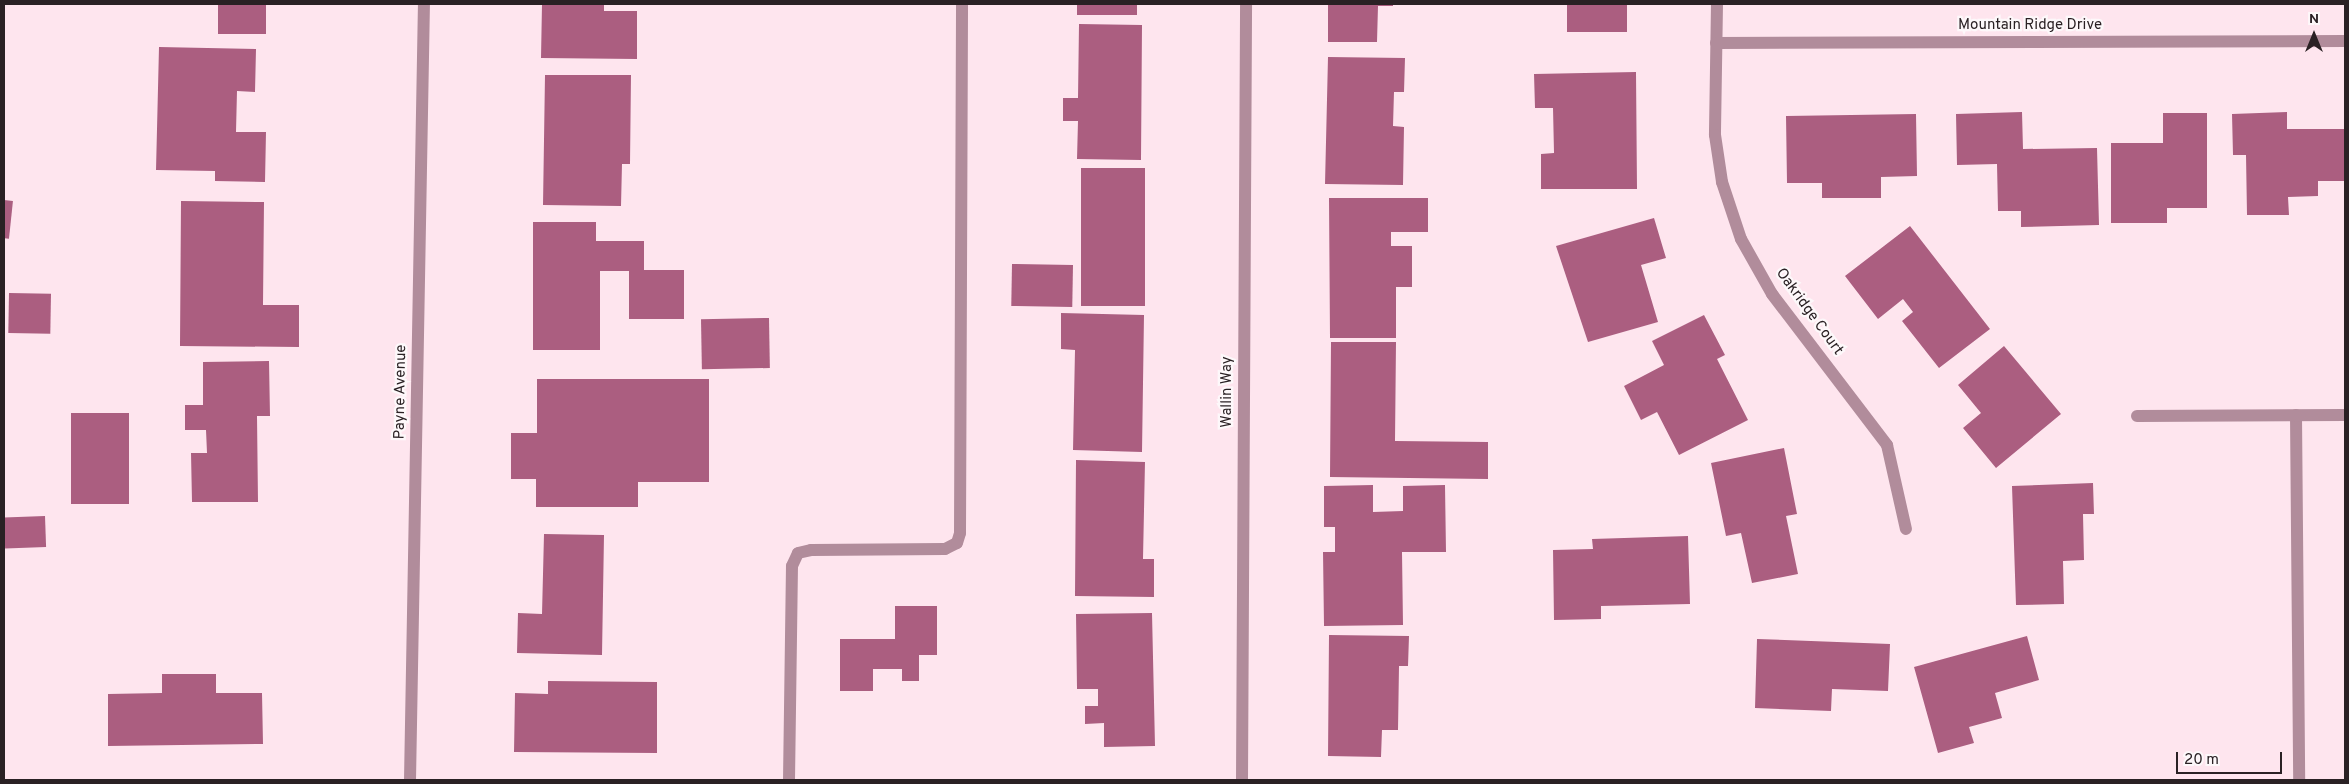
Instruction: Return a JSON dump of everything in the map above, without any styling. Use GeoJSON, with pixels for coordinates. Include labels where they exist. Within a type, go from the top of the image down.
{"type":"FeatureCollection","features":[{"type":"Feature","properties":{"kind":"street","name":"Payne Avenue"},"geometry":{"type":"LineString","coordinates":[[410,780],[424,4]]}},
{"type":"Feature","properties":{"kind":"street"},"geometry":{"type":"LineString","coordinates":[[788,780],[792,566],[798,553],[811,550],[945,549],[957,543],[960,533],[962,4]]}},
{"type":"Feature","properties":{"kind":"street","name":"Wallin Way"},"geometry":{"type":"LineString","coordinates":[[1242,780],[1246,4]]}},
{"type":"Feature","properties":{"kind":"street","name":"Oakridge Court"},"geometry":{"type":"LineString","coordinates":[[1717,4],[1715,135],[1722,182],[1741,239],[1772,294],[1887,444],[1906,529]]}},
{"type":"Feature","properties":{"kind":"street","name":"Mountain Ridge Drive"},"geometry":{"type":"LineString","coordinates":[[1716,43],[2345,41]]}},
{"type":"Feature","properties":{"kind":"street"},"geometry":{"type":"LineString","coordinates":[[2296,415],[2299,780]]}},
{"type":"Feature","properties":{"kind":"street"},"geometry":{"type":"LineString","coordinates":[[2137,416],[2345,415]]}},
{"type":"Feature","properties":{"kind":"building"},"geometry":{"type":"Polygon","coordinates":[[[218,4],[266,4],[266,34],[218,34],[218,4]]]}},
{"type":"Feature","properties":{"kind":"building"},"geometry":{"type":"Polygon","coordinates":[[[542,4],[604,4],[604,11],[637,11],[637,59],[541,58],[542,4]]]}},
{"type":"Feature","properties":{"kind":"building"},"geometry":{"type":"Polygon","coordinates":[[[1077,4],[1137,4],[1137,15],[1077,15],[1077,4]]]}},
{"type":"Feature","properties":{"kind":"building"},"geometry":{"type":"Polygon","coordinates":[[[1328,4],[1393,4],[1393,6],[1378,6],[1377,42],[1328,42],[1328,4]]]}},
{"type":"Feature","properties":{"kind":"building"},"geometry":{"type":"Polygon","coordinates":[[[1567,4],[1627,4],[1627,32],[1567,32],[1567,4]]]}},
{"type":"Feature","properties":{"kind":"building"},"geometry":{"type":"Polygon","coordinates":[[[1079,24],[1142,25],[1141,160],[1077,159],[1078,121],[1063,121],[1063,98],[1078,98],[1079,24]]]}},
{"type":"Feature","properties":{"kind":"building"},"geometry":{"type":"Polygon","coordinates":[[[159,47],[256,49],[255,92],[237,91],[236,132],[266,132],[265,182],[215,181],[215,171],[156,170],[159,47]]]}},
{"type":"Feature","properties":{"kind":"building"},"geometry":{"type":"Polygon","coordinates":[[[1328,57],[1405,58],[1404,92],[1394,92],[1393,126],[1404,127],[1403,185],[1325,184],[1328,57]]]}},
{"type":"Feature","properties":{"kind":"building"},"geometry":{"type":"Polygon","coordinates":[[[1636,72],[1637,189],[1541,189],[1541,154],[1554,153],[1553,108],[1535,108],[1534,74],[1636,72]]]}},
{"type":"Feature","properties":{"kind":"building"},"geometry":{"type":"Polygon","coordinates":[[[545,75],[631,75],[630,164],[622,164],[621,206],[543,205],[545,75]]]}},
{"type":"Feature","properties":{"kind":"building"},"geometry":{"type":"Polygon","coordinates":[[[2022,112],[2023,149],[2097,148],[2099,225],[2021,227],[2021,211],[1998,211],[1997,164],[1957,165],[1956,114],[2022,112]]]}},
{"type":"Feature","properties":{"kind":"building"},"geometry":{"type":"Polygon","coordinates":[[[2287,112],[2287,129],[2345,129],[2345,181],[2318,181],[2318,196],[2288,197],[2289,215],[2247,215],[2246,155],[2233,155],[2232,114],[2287,112]]]}},
{"type":"Feature","properties":{"kind":"building"},"geometry":{"type":"Polygon","coordinates":[[[2163,113],[2207,113],[2207,208],[2167,208],[2167,223],[2111,223],[2111,143],[2163,143],[2163,113]]]}},
{"type":"Feature","properties":{"kind":"building"},"geometry":{"type":"Polygon","coordinates":[[[1916,114],[1917,176],[1881,177],[1881,198],[1822,198],[1822,183],[1787,183],[1786,116],[1916,114]]]}},
{"type":"Feature","properties":{"kind":"building"},"geometry":{"type":"Polygon","coordinates":[[[1081,168],[1145,168],[1145,306],[1081,306],[1081,168]]]}},
{"type":"Feature","properties":{"kind":"building"},"geometry":{"type":"Polygon","coordinates":[[[1329,198],[1428,198],[1428,232],[1391,232],[1391,246],[1412,246],[1412,287],[1396,287],[1396,338],[1330,338],[1329,198]]]}},
{"type":"Feature","properties":{"kind":"building"},"geometry":{"type":"Polygon","coordinates":[[[4,200],[13,201],[9,239],[4,238],[4,200]]]}},
{"type":"Feature","properties":{"kind":"building"},"geometry":{"type":"Polygon","coordinates":[[[181,201],[264,202],[263,305],[299,305],[299,347],[180,346],[181,201]]]}},
{"type":"Feature","properties":{"kind":"building"},"geometry":{"type":"Polygon","coordinates":[[[1654,218],[1666,258],[1641,265],[1658,322],[1588,342],[1556,246],[1654,218]]]}},
{"type":"Feature","properties":{"kind":"building"},"geometry":{"type":"Polygon","coordinates":[[[533,222],[596,222],[596,241],[644,241],[644,270],[684,270],[684,319],[629,319],[629,271],[600,271],[600,350],[533,350],[533,222]]]}},
{"type":"Feature","properties":{"kind":"building"},"geometry":{"type":"Polygon","coordinates":[[[1910,226],[1990,329],[1939,368],[1902,321],[1913,312],[1903,299],[1878,319],[1845,276],[1910,226]]]}},
{"type":"Feature","properties":{"kind":"building"},"geometry":{"type":"Polygon","coordinates":[[[1012,264],[1073,265],[1072,307],[1011,306],[1012,264]]]}},
{"type":"Feature","properties":{"kind":"building"},"geometry":{"type":"Polygon","coordinates":[[[9,293],[51,294],[50,334],[8,333],[9,293]]]}},
{"type":"Feature","properties":{"kind":"building"},"geometry":{"type":"Polygon","coordinates":[[[1061,313],[1144,315],[1142,452],[1073,450],[1075,350],[1061,349],[1061,313]]]}},
{"type":"Feature","properties":{"kind":"building"},"geometry":{"type":"Polygon","coordinates":[[[1704,315],[1725,355],[1717,359],[1748,420],[1679,455],[1657,412],[1641,420],[1624,386],[1664,365],[1652,341],[1704,315]]]}},
{"type":"Feature","properties":{"kind":"building"},"geometry":{"type":"Polygon","coordinates":[[[769,318],[770,368],[702,369],[701,319],[769,318]]]}},
{"type":"Feature","properties":{"kind":"building"},"geometry":{"type":"Polygon","coordinates":[[[1331,342],[1396,342],[1395,441],[1488,442],[1488,479],[1330,477],[1331,342]]]}},
{"type":"Feature","properties":{"kind":"building"},"geometry":{"type":"Polygon","coordinates":[[[2004,346],[2061,414],[1996,468],[1963,428],[1981,413],[1958,385],[2004,346]]]}},
{"type":"Feature","properties":{"kind":"building"},"geometry":{"type":"Polygon","coordinates":[[[269,361],[270,416],[257,416],[258,502],[192,502],[191,453],[207,453],[206,430],[185,430],[185,405],[203,405],[203,362],[269,361]]]}},
{"type":"Feature","properties":{"kind":"building"},"geometry":{"type":"Polygon","coordinates":[[[537,379],[709,379],[709,482],[638,482],[638,507],[536,507],[536,479],[511,479],[511,433],[537,433],[537,379]]]}},
{"type":"Feature","properties":{"kind":"building"},"geometry":{"type":"Polygon","coordinates":[[[71,413],[129,413],[129,504],[71,504],[71,413]]]}},
{"type":"Feature","properties":{"kind":"building"},"geometry":{"type":"Polygon","coordinates":[[[1784,448],[1797,514],[1786,516],[1798,574],[1752,583],[1741,533],[1726,536],[1711,463],[1784,448]]]}},
{"type":"Feature","properties":{"kind":"building"},"geometry":{"type":"Polygon","coordinates":[[[1076,460],[1145,462],[1143,559],[1154,559],[1154,597],[1075,596],[1076,460]]]}},
{"type":"Feature","properties":{"kind":"building"},"geometry":{"type":"Polygon","coordinates":[[[2093,483],[2094,514],[2083,514],[2084,560],[2063,561],[2064,604],[2016,605],[2012,486],[2093,483]]]}},
{"type":"Feature","properties":{"kind":"building"},"geometry":{"type":"Polygon","coordinates":[[[1373,485],[1373,512],[1403,511],[1403,486],[1445,485],[1446,552],[1402,552],[1403,625],[1324,626],[1323,552],[1335,552],[1335,527],[1324,527],[1324,486],[1373,485]]]}},
{"type":"Feature","properties":{"kind":"building"},"geometry":{"type":"Polygon","coordinates":[[[45,516],[46,547],[5,548],[4,517],[45,516]]]}},
{"type":"Feature","properties":{"kind":"building"},"geometry":{"type":"Polygon","coordinates":[[[544,534],[604,535],[602,655],[517,653],[518,613],[542,614],[544,534]]]}},
{"type":"Feature","properties":{"kind":"building"},"geometry":{"type":"Polygon","coordinates":[[[1688,536],[1690,604],[1601,606],[1601,619],[1554,620],[1553,550],[1593,549],[1592,539],[1688,536]]]}},
{"type":"Feature","properties":{"kind":"building"},"geometry":{"type":"Polygon","coordinates":[[[895,606],[937,606],[937,655],[919,655],[919,681],[902,681],[902,669],[873,669],[873,691],[840,691],[840,639],[895,639],[895,606]]]}},
{"type":"Feature","properties":{"kind":"building"},"geometry":{"type":"Polygon","coordinates":[[[1152,613],[1155,746],[1104,747],[1104,723],[1085,724],[1085,706],[1098,706],[1098,689],[1077,689],[1076,614],[1152,613]]]}},
{"type":"Feature","properties":{"kind":"building"},"geometry":{"type":"Polygon","coordinates":[[[1329,635],[1409,636],[1408,666],[1399,666],[1398,730],[1382,730],[1381,757],[1328,756],[1329,635]]]}},
{"type":"Feature","properties":{"kind":"building"},"geometry":{"type":"Polygon","coordinates":[[[2027,636],[2039,680],[1995,693],[2002,718],[1969,727],[1974,743],[1938,753],[1914,667],[2027,636]]]}},
{"type":"Feature","properties":{"kind":"building"},"geometry":{"type":"Polygon","coordinates":[[[1757,639],[1890,644],[1888,691],[1832,689],[1831,711],[1755,708],[1757,639]]]}},
{"type":"Feature","properties":{"kind":"building"},"geometry":{"type":"Polygon","coordinates":[[[162,674],[216,674],[216,693],[262,693],[263,744],[108,746],[108,694],[162,693],[162,674]]]}},
{"type":"Feature","properties":{"kind":"building"},"geometry":{"type":"Polygon","coordinates":[[[548,681],[657,682],[657,753],[514,752],[515,693],[548,694],[548,681]]]}}]}
